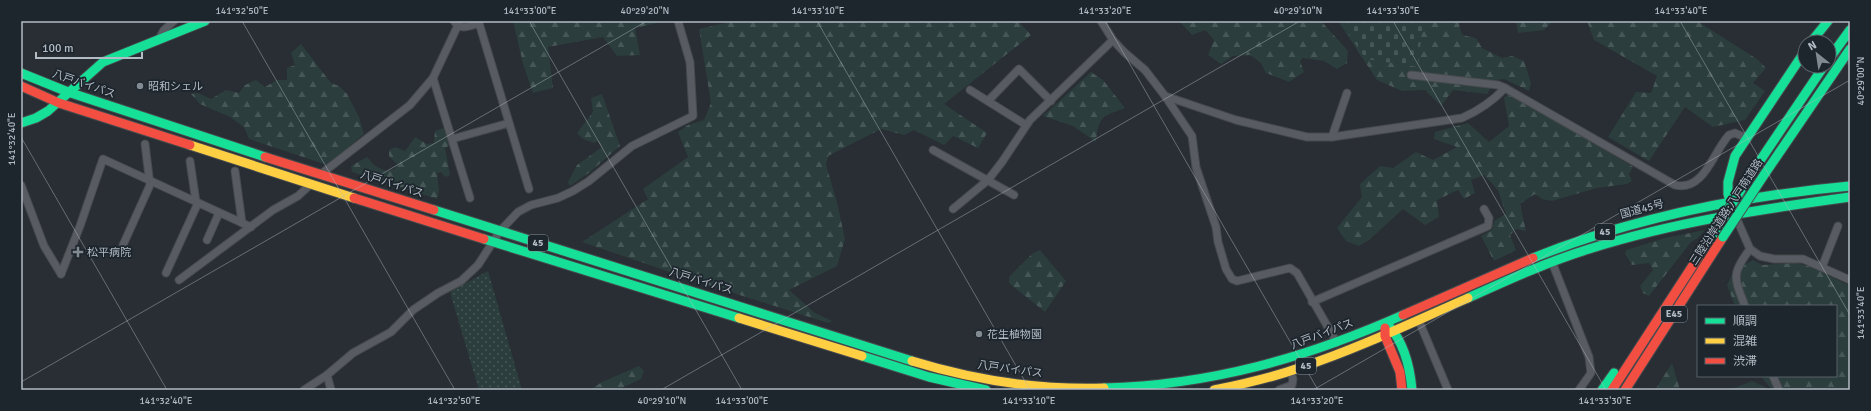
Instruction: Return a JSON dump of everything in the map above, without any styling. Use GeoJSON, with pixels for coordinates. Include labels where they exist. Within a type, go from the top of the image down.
{"type":"FeatureCollection","features":[{"type":"Feature","properties":{"kind":"main road"},"geometry":{"type":"LineString","coordinates":[[21,123],[34,120],[44,115],[103,62],[205,21]]}},
{"type":"Feature","properties":{"kind":"main road"},"geometry":{"type":"LineString","coordinates":[[1819,34],[1828,21]]}},
{"type":"Feature","properties":{"kind":"main road"},"geometry":{"type":"LineString","coordinates":[[1837,48],[1850,30]]}},
{"type":"Feature","properties":{"kind":"main road","name":"三陸沿岸道路;八戸南道路"},"geometry":{"type":"LineString","coordinates":[[1625,390],[1764,174],[1850,49]]}},
{"type":"Feature","properties":{"kind":"main road"},"geometry":{"type":"LineString","coordinates":[[1734,214],[1727,189],[1730,167],[1746,138],[1797,63]]}},
{"type":"Feature","properties":{"kind":"main road","name":"八戸バイパス"},"geometry":{"type":"LineString","coordinates":[[21,74],[68,92],[321,174],[907,360],[1010,386],[1100,389],[1192,382],[1279,363],[1338,343],[1385,322]]}},
{"type":"Feature","properties":{"kind":"main road","name":"三陸沿岸道路;八戸南道路"},"geometry":{"type":"LineString","coordinates":[[1612,390],[1687,273],[1819,74]]}},
{"type":"Feature","properties":{"kind":"main road","name":"45"},"geometry":{"type":"LineString","coordinates":[[21,86],[59,103],[493,242],[929,377],[986,390]]}},
{"type":"Feature","properties":{"kind":"main road","name":"国道45号"},"geometry":{"type":"LineString","coordinates":[[1385,322],[1491,274],[1588,237],[1683,211],[1730,201],[1850,186]]}},
{"type":"Feature","properties":{"kind":"main road","name":"45"},"geometry":{"type":"LineString","coordinates":[[1214,390],[1291,372],[1385,336],[1552,262],[1621,239],[1667,227],[1734,214],[1850,197]]}},
{"type":"Feature","properties":{"kind":"main road"},"geometry":{"type":"LineString","coordinates":[[1602,390],[1687,273]]}},
{"type":"Feature","properties":{"kind":"main road"},"geometry":{"type":"LineString","coordinates":[[1385,322],[1395,331],[1409,367],[1412,390]]}},
{"type":"Feature","properties":{"kind":"main road"},"geometry":{"type":"LineString","coordinates":[[1385,322],[1385,336],[1400,372],[1402,390]]}},
{"type":"Feature","properties":{"kind":"main road"},"geometry":{"type":"LineString","coordinates":[[1631,390],[1657,340]]}},
{"type":"Feature","properties":{"kind":"street"},"geometry":{"type":"LineString","coordinates":[[159,39],[164,30],[174,21]]}},
{"type":"Feature","properties":{"kind":"street"},"geometry":{"type":"LineString","coordinates":[[304,390],[327,375],[353,353],[391,332],[413,310],[438,293],[461,281],[478,265],[500,231],[518,212],[531,205],[558,198],[573,191],[589,181],[632,146],[693,116],[690,62],[678,21]]}},
{"type":"Feature","properties":{"kind":"street"},"geometry":{"type":"LineString","coordinates":[[1100,21],[1113,40],[1124,52],[1145,70],[1165,96],[1192,136],[1196,167],[1216,227],[1218,242],[1224,262],[1232,280],[1237,281],[1290,268],[1297,274],[1312,302],[1338,343]]}},
{"type":"Feature","properties":{"kind":"street"},"geometry":{"type":"LineString","coordinates":[[321,174],[410,105],[433,78],[457,23],[464,28],[480,23],[529,189]]}},
{"type":"Feature","properties":{"kind":"street"},"geometry":{"type":"LineString","coordinates":[[953,209],[988,180],[1002,162],[1026,125],[1113,40]]}},
{"type":"Feature","properties":{"kind":"street"},"geometry":{"type":"LineString","coordinates":[[988,101],[1019,69],[1051,101]]}},
{"type":"Feature","properties":{"kind":"street"},"geometry":{"type":"LineString","coordinates":[[1411,74],[1498,85],[1675,185],[1683,187],[1696,183],[1729,135],[1735,133],[1746,138]]}},
{"type":"Feature","properties":{"kind":"street"},"geometry":{"type":"LineString","coordinates":[[433,78],[470,198]]}},
{"type":"Feature","properties":{"kind":"street"},"geometry":{"type":"LineString","coordinates":[[1165,96],[1236,120],[1307,136],[1332,137],[1462,118],[1481,109],[1494,100],[1505,88]]}},
{"type":"Feature","properties":{"kind":"street"},"geometry":{"type":"LineString","coordinates":[[970,90],[1026,125]]}},
{"type":"Feature","properties":{"kind":"street"},"geometry":{"type":"LineString","coordinates":[[1332,137],[1347,94]]}},
{"type":"Feature","properties":{"kind":"street"},"geometry":{"type":"LineString","coordinates":[[452,139],[509,123]]}},
{"type":"Feature","properties":{"kind":"street"},"geometry":{"type":"LineString","coordinates":[[123,245],[150,185],[145,144]]}},
{"type":"Feature","properties":{"kind":"street"},"geometry":{"type":"LineString","coordinates":[[934,150],[1014,196]]}},
{"type":"Feature","properties":{"kind":"street"},"geometry":{"type":"LineString","coordinates":[[21,185],[44,246],[61,274],[80,226],[103,159],[251,227]]}},
{"type":"Feature","properties":{"kind":"street"},"geometry":{"type":"LineString","coordinates":[[166,273],[197,202],[190,160]]}},
{"type":"Feature","properties":{"kind":"street"},"geometry":{"type":"LineString","coordinates":[[235,171],[242,223]]}},
{"type":"Feature","properties":{"kind":"street"},"geometry":{"type":"LineString","coordinates":[[179,280],[273,210],[298,196],[311,184]]}},
{"type":"Feature","properties":{"kind":"street"},"geometry":{"type":"LineString","coordinates":[[1312,302],[1488,226],[1488,218],[1484,210]]}},
{"type":"Feature","properties":{"kind":"street"},"geometry":{"type":"LineString","coordinates":[[207,240],[220,213]]}},
{"type":"Feature","properties":{"kind":"street"},"geometry":{"type":"LineString","coordinates":[[1734,214],[1750,249],[1760,256],[1774,259],[1803,259],[1850,280]]}},
{"type":"Feature","properties":{"kind":"street"},"geometry":{"type":"LineString","coordinates":[[1822,267],[1838,226]]}},
{"type":"Feature","properties":{"kind":"street"},"geometry":{"type":"LineString","coordinates":[[1745,305],[1737,284],[1737,267],[1750,249]]}},
{"type":"Feature","properties":{"kind":"street"},"geometry":{"type":"LineString","coordinates":[[1552,262],[1589,356],[1590,373],[1578,390]]}},
{"type":"Feature","properties":{"kind":"street"},"geometry":{"type":"LineString","coordinates":[[1419,321],[1448,390]]}},
{"type":"Feature","properties":{"kind":"street"},"geometry":{"type":"LineString","coordinates":[[1280,390],[1292,385],[1293,379],[1291,372]]}},
{"type":"Feature","properties":{"kind":"street"},"geometry":{"type":"LineString","coordinates":[[327,375],[331,390]]}},
{"type":"Feature","properties":{"kind":"street"},"geometry":{"type":"LineString","coordinates":[[1773,377],[1779,390]]}},
{"type":"Feature","properties":{"kind":"green space"},"geometry":{"type":"Polygon","coordinates":[[[513,21],[666,21],[635,28],[640,55],[617,56],[603,37],[548,47],[553,88],[533,93],[523,64],[513,21]]]}},
{"type":"Feature","properties":{"kind":"green space"},"geometry":{"type":"Polygon","coordinates":[[[734,21],[1018,21],[1031,35],[944,104],[987,133],[978,148],[953,136],[944,145],[914,130],[904,135],[881,129],[828,156],[826,165],[837,202],[845,239],[837,266],[789,290],[815,313],[832,321],[828,323],[702,283],[582,242],[648,199],[643,189],[688,157],[678,132],[688,125],[704,120],[711,103],[699,29],[734,21]]]}},
{"type":"Feature","properties":{"kind":"green space"},"geometry":{"type":"Polygon","coordinates":[[[1179,21],[1321,21],[1348,51],[1347,63],[1337,69],[1324,61],[1303,58],[1300,61],[1304,72],[1289,82],[1266,73],[1261,63],[1250,55],[1233,56],[1221,64],[1208,55],[1214,40],[1205,30],[1192,35],[1179,21]]]}},
{"type":"Feature","properties":{"kind":"green space"},"geometry":{"type":"Polygon","coordinates":[[[1338,21],[1458,21],[1462,35],[1476,38],[1482,48],[1502,58],[1512,56],[1524,61],[1531,83],[1529,91],[1504,79],[1496,80],[1487,94],[1453,90],[1441,106],[1425,90],[1402,91],[1377,80],[1338,21]]]}},
{"type":"Feature","properties":{"kind":"green space"},"geometry":{"type":"Polygon","coordinates":[[[1339,21],[1423,21],[1418,67],[1366,59],[1339,21]]]}},
{"type":"Feature","properties":{"kind":"green space"},"geometry":{"type":"Polygon","coordinates":[[[1516,21],[1553,21],[1544,30],[1518,33],[1516,21]]]}},
{"type":"Feature","properties":{"kind":"green space"},"geometry":{"type":"Polygon","coordinates":[[[1587,21],[1697,21],[1757,59],[1766,68],[1753,83],[1765,91],[1745,120],[1713,127],[1685,107],[1649,161],[1608,137],[1636,92],[1651,93],[1657,76],[1594,40],[1587,21]]]}},
{"type":"Feature","properties":{"kind":"green space"},"geometry":{"type":"Polygon","coordinates":[[[301,44],[331,83],[339,86],[347,94],[359,117],[364,134],[327,165],[249,139],[244,127],[230,117],[200,104],[191,94],[198,93],[211,99],[226,90],[239,93],[245,85],[256,80],[265,87],[277,80],[287,80],[287,68],[295,65],[291,53],[301,44]]]}},
{"type":"Feature","properties":{"kind":"green space"},"geometry":{"type":"Polygon","coordinates":[[[1091,72],[1103,80],[1125,108],[1111,113],[1100,122],[1096,142],[1073,126],[1043,116],[1091,72]]]}},
{"type":"Feature","properties":{"kind":"green space"},"geometry":{"type":"Polygon","coordinates":[[[1509,93],[1633,167],[1629,174],[1632,181],[1627,184],[1597,188],[1552,201],[1542,199],[1535,194],[1520,204],[1526,231],[1516,229],[1510,235],[1516,250],[1494,261],[1481,236],[1492,230],[1494,221],[1506,214],[1498,190],[1484,175],[1471,180],[1475,193],[1464,199],[1458,190],[1437,200],[1439,217],[1425,225],[1403,209],[1369,240],[1359,246],[1346,241],[1337,228],[1362,197],[1360,184],[1380,166],[1393,168],[1416,152],[1433,160],[1457,147],[1434,139],[1435,132],[1468,123],[1489,142],[1509,126],[1504,98],[1509,93]]]}},
{"type":"Feature","properties":{"kind":"green space"},"geometry":{"type":"Polygon","coordinates":[[[602,94],[620,146],[590,172],[570,186],[568,182],[577,165],[602,147],[598,141],[594,143],[583,139],[577,133],[593,112],[591,98],[602,94]]]}},
{"type":"Feature","properties":{"kind":"green space"},"geometry":{"type":"Polygon","coordinates":[[[444,128],[450,145],[445,148],[450,175],[445,177],[441,172],[437,173],[439,191],[437,199],[352,172],[351,166],[367,157],[375,166],[386,171],[394,169],[397,164],[389,156],[389,150],[395,147],[405,151],[415,137],[427,144],[434,143],[435,131],[444,128]]]}},
{"type":"Feature","properties":{"kind":"green space"},"geometry":{"type":"Polygon","coordinates":[[[1705,230],[1698,238],[1691,242],[1649,296],[1643,293],[1640,286],[1653,270],[1649,263],[1632,265],[1625,254],[1626,250],[1665,238],[1705,230]]]}},
{"type":"Feature","properties":{"kind":"green space"},"geometry":{"type":"Polygon","coordinates":[[[1040,250],[1066,281],[1045,312],[1009,283],[1009,277],[1033,253],[1040,250]]]}},
{"type":"Feature","properties":{"kind":"green space"},"geometry":{"type":"Polygon","coordinates":[[[1753,260],[1762,265],[1794,263],[1809,266],[1850,286],[1850,390],[1772,390],[1762,377],[1837,377],[1837,305],[1735,305],[1727,285],[1735,270],[1753,260]]]}},
{"type":"Feature","properties":{"kind":"green space"},"geometry":{"type":"Polygon","coordinates":[[[488,271],[522,390],[479,390],[451,296],[451,291],[488,271]]]}},
{"type":"Feature","properties":{"kind":"green space"},"geometry":{"type":"Polygon","coordinates":[[[1672,363],[1680,390],[1655,390],[1672,363]]]}},
{"type":"Feature","properties":{"kind":"green space"},"geometry":{"type":"Polygon","coordinates":[[[639,366],[644,371],[641,379],[617,390],[590,390],[602,382],[639,366]]]}},
{"type":"Feature","properties":{"kind":"green space"},"geometry":{"type":"Polygon","coordinates":[[[1752,381],[1767,388],[1768,390],[1729,390],[1752,381]]]}},
{"type":"Feature","properties":{"kind":"tunnel"},"geometry":{"type":"LineString","coordinates":[[1837,54],[1850,62]]}},
{"type":"Feature","properties":{"kind":"traffic: fast"},"geometry":{"type":"LineString","coordinates":[[21,123],[36,118],[48,111],[103,62],[205,21]]}},
{"type":"Feature","properties":{"kind":"traffic: fast"},"geometry":{"type":"LineString","coordinates":[[1817,34],[1828,21]]}},
{"type":"Feature","properties":{"kind":"traffic: fast"},"geometry":{"type":"LineString","coordinates":[[1837,48],[1850,30]]}},
{"type":"Feature","properties":{"kind":"traffic: fast"},"geometry":{"type":"LineString","coordinates":[[1764,175],[1850,49]]}},
{"type":"Feature","properties":{"kind":"traffic: fast"},"geometry":{"type":"LineString","coordinates":[[1732,208],[1728,194],[1728,182],[1735,156],[1797,63]]}},
{"type":"Feature","properties":{"kind":"traffic: fast"},"geometry":{"type":"LineString","coordinates":[[21,73],[68,92],[265,157]]}},
{"type":"Feature","properties":{"kind":"traffic: fast"},"geometry":{"type":"LineString","coordinates":[[1749,177],[1819,74]]}},
{"type":"Feature","properties":{"kind":"traffic: fast"},"geometry":{"type":"LineString","coordinates":[[1723,237],[1764,175]]}},
{"type":"Feature","properties":{"kind":"traffic: fast"},"geometry":{"type":"LineString","coordinates":[[1710,239],[1749,177]]}},
{"type":"Feature","properties":{"kind":"traffic: fast"},"geometry":{"type":"LineString","coordinates":[[1533,258],[1610,231],[1689,210],[1729,202],[1809,190],[1850,186]]}},
{"type":"Feature","properties":{"kind":"traffic: fast"},"geometry":{"type":"LineString","coordinates":[[1468,298],[1558,260],[1589,249],[1653,231],[1718,217],[1850,197]]}},
{"type":"Feature","properties":{"kind":"traffic: fast"},"geometry":{"type":"LineString","coordinates":[[434,210],[912,361]]}},
{"type":"Feature","properties":{"kind":"traffic: fast"},"geometry":{"type":"LineString","coordinates":[[484,239],[739,318]]}},
{"type":"Feature","properties":{"kind":"traffic: fast"},"geometry":{"type":"LineString","coordinates":[[1104,388],[1144,386],[1182,381],[1220,375],[1257,366],[1330,344],[1403,315]]}},
{"type":"Feature","properties":{"kind":"traffic: fast"},"geometry":{"type":"LineString","coordinates":[[1389,326],[1399,340],[1406,356],[1412,390]]}},
{"type":"Feature","properties":{"kind":"traffic: fast"},"geometry":{"type":"LineString","coordinates":[[862,356],[929,377],[986,390]]}},
{"type":"Feature","properties":{"kind":"traffic: fast"},"geometry":{"type":"LineString","coordinates":[[1602,390],[1614,373]]}},
{"type":"Feature","properties":{"kind":"traffic: slow"},"geometry":{"type":"LineString","coordinates":[[190,145],[354,198]]}},
{"type":"Feature","properties":{"kind":"traffic: slow"},"geometry":{"type":"LineString","coordinates":[[1214,390],[1270,377],[1323,360],[1468,298]]}},
{"type":"Feature","properties":{"kind":"traffic: slow"},"geometry":{"type":"LineString","coordinates":[[739,318],[862,356]]}},
{"type":"Feature","properties":{"kind":"traffic: slow"},"geometry":{"type":"LineString","coordinates":[[912,361],[959,374],[1007,382],[1056,387],[1104,388]]}},
{"type":"Feature","properties":{"kind":"traffic: jam"},"geometry":{"type":"LineString","coordinates":[[21,86],[59,103],[190,145]]}},
{"type":"Feature","properties":{"kind":"traffic: jam"},"geometry":{"type":"LineString","coordinates":[[265,157],[434,210]]}},
{"type":"Feature","properties":{"kind":"traffic: jam"},"geometry":{"type":"LineString","coordinates":[[354,198],[484,239]]}},
{"type":"Feature","properties":{"kind":"traffic: jam"},"geometry":{"type":"LineString","coordinates":[[1625,390],[1723,237]]}},
{"type":"Feature","properties":{"kind":"traffic: jam"},"geometry":{"type":"LineString","coordinates":[[1612,390],[1710,239]]}},
{"type":"Feature","properties":{"kind":"traffic: jam"},"geometry":{"type":"LineString","coordinates":[[1403,315],[1533,258]]}},
{"type":"Feature","properties":{"kind":"traffic: jam"},"geometry":{"type":"LineString","coordinates":[[1385,328],[1385,336],[1400,372],[1402,390]]}},
{"type":"Feature","properties":{"kind":"place","name":"昭和シェル"},"geometry":{"type":"Point","coordinates":[140,86]}},
{"type":"Feature","properties":{"kind":"place","name":"松平病院"},"geometry":{"type":"Point","coordinates":[78,252]}},
{"type":"Feature","properties":{"kind":"place","name":"花生植物園"},"geometry":{"type":"Point","coordinates":[979,334]}}]}
